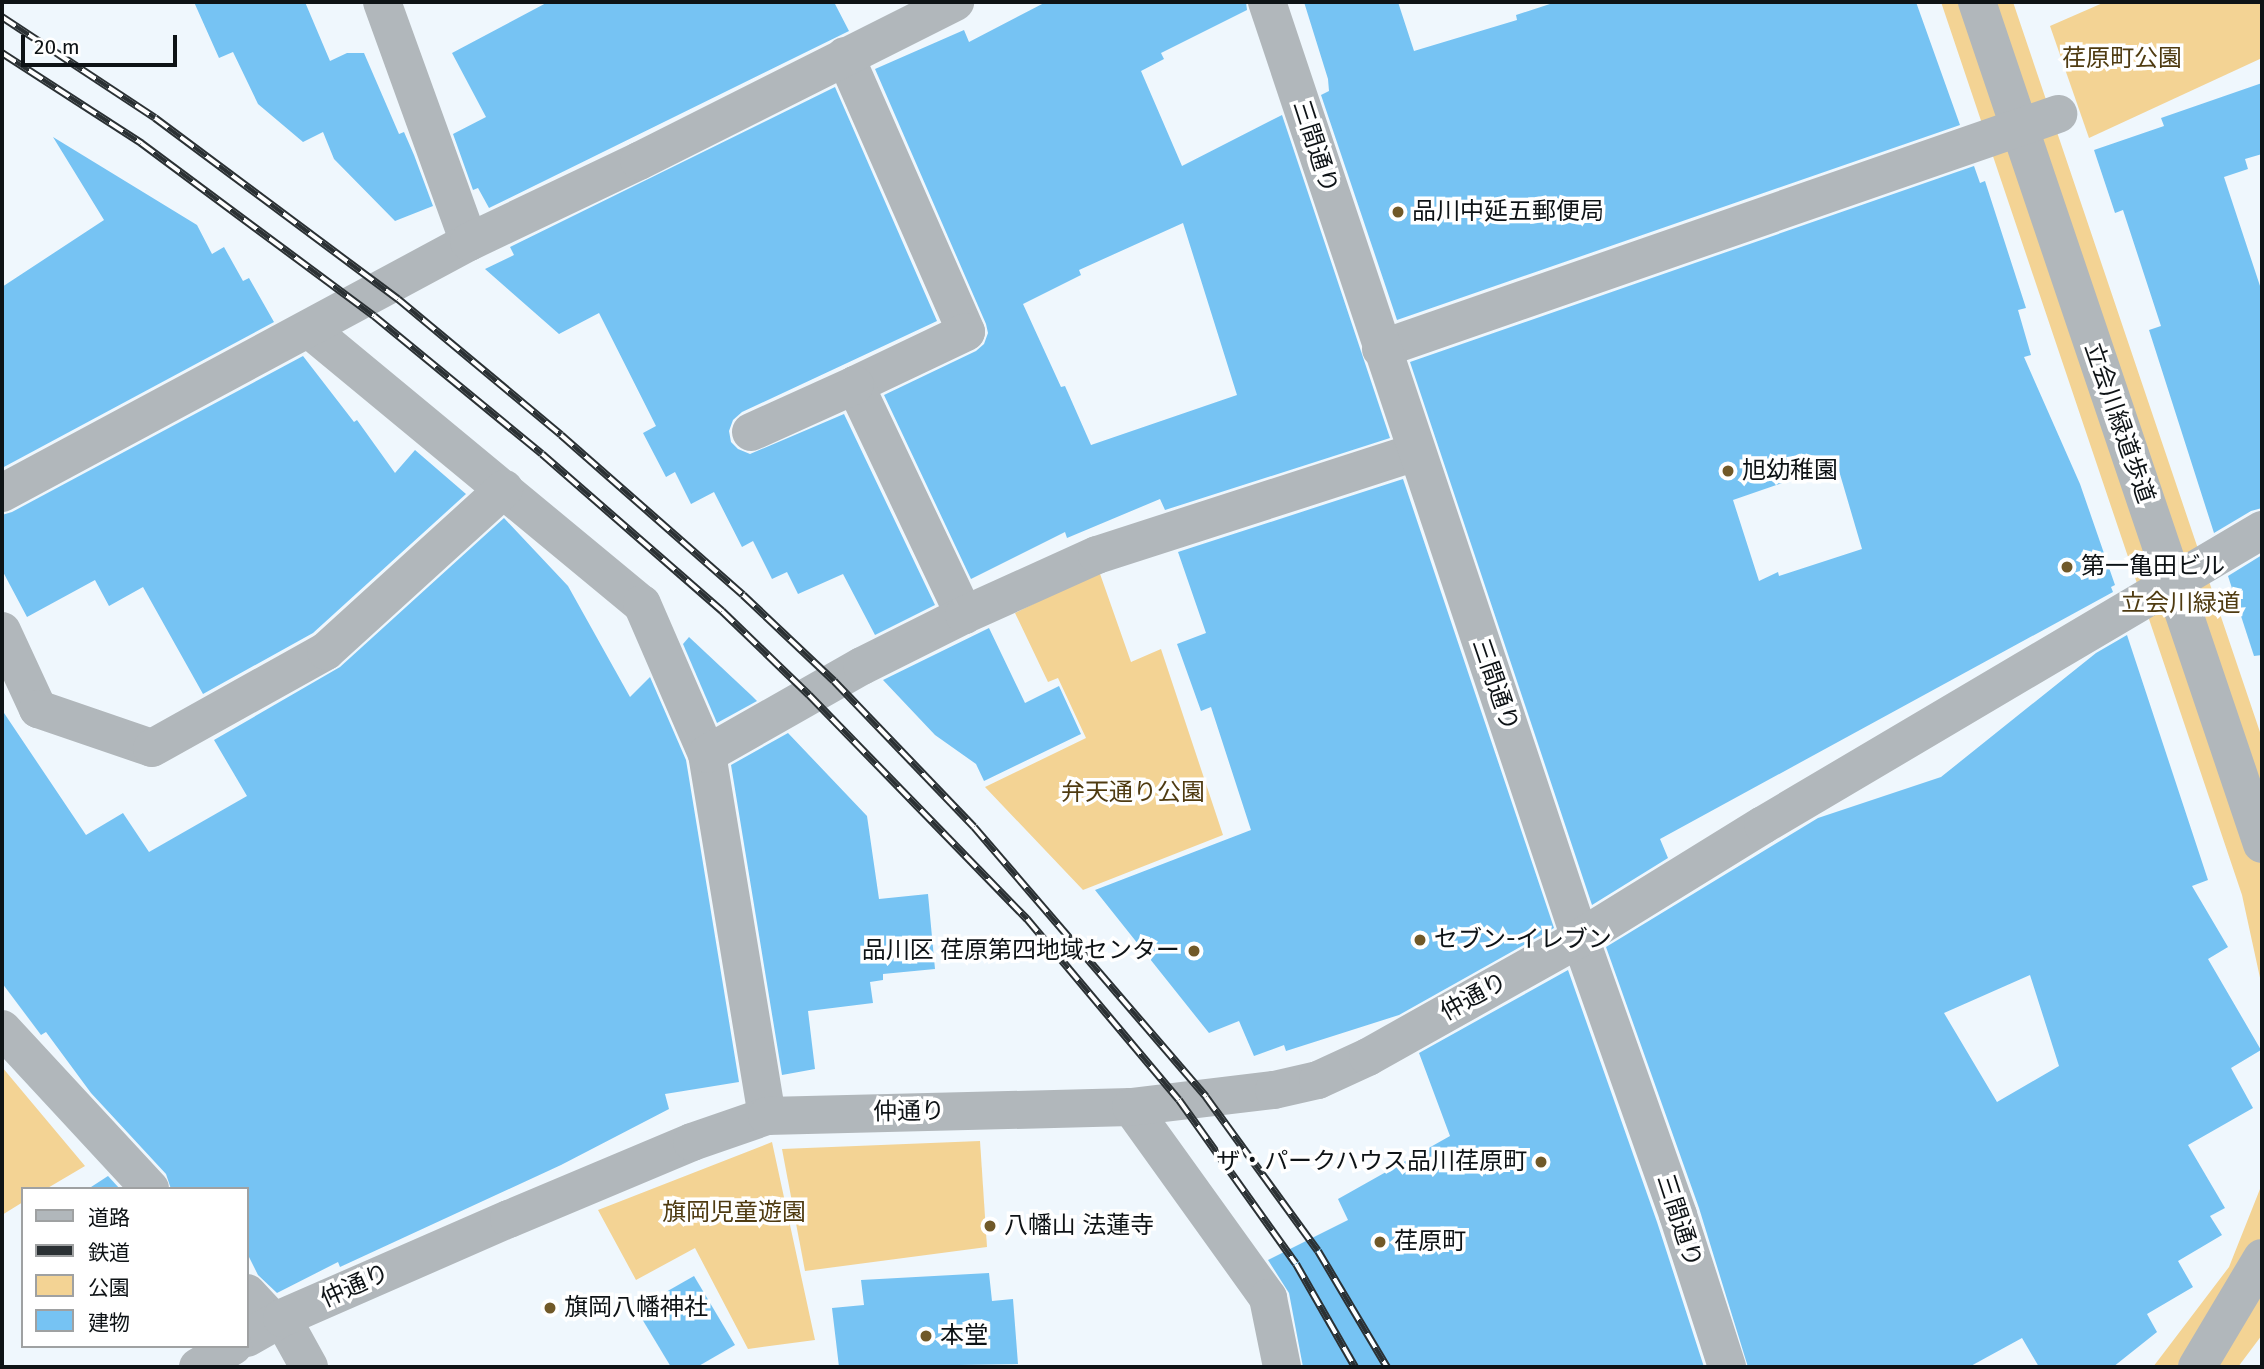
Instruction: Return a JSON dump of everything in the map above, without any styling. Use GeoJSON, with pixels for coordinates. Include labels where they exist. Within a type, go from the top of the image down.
{"type":"FeatureCollection","features":[{"type":"Feature","properties":{"kind":"street"},"geometry":{"type":"LineString","coordinates":[[382,2],[469,242]]}},
{"type":"Feature","properties":{"kind":"street"},"geometry":{"type":"LineString","coordinates":[[2,493],[198,385],[309,329],[469,242],[639,161],[955,2]]}},
{"type":"Feature","properties":{"kind":"street","name":"三間通り"},"geometry":{"type":"LineString","coordinates":[[1267,2],[1381,349],[1580,938],[1678,1215],[1727,1367]]}},
{"type":"Feature","properties":{"kind":"street","name":"立会川緑道歩道"},"geometry":{"type":"LineString","coordinates":[[1977,2],[2262,844]]}},
{"type":"Feature","properties":{"kind":"street"},"geometry":{"type":"LineString","coordinates":[[751,432],[966,332],[845,56]]}},
{"type":"Feature","properties":{"kind":"street"},"geometry":{"type":"LineString","coordinates":[[1381,349],[2059,114]]}},
{"type":"Feature","properties":{"kind":"street"},"geometry":{"type":"LineString","coordinates":[[309,329],[642,604],[707,754],[767,1116]]}},
{"type":"Feature","properties":{"kind":"street"},"geometry":{"type":"LineString","coordinates":[[855,385],[964,615]]}},
{"type":"Feature","properties":{"kind":"street"},"geometry":{"type":"LineString","coordinates":[[707,754],[853,671],[964,615],[1097,555],[1416,452]]}},
{"type":"Feature","properties":{"kind":"street"},"geometry":{"type":"LineString","coordinates":[[2,631],[38,709],[152,748],[326,651],[504,489]]}},
{"type":"Feature","properties":{"kind":"street","name":"仲通り"},"geometry":{"type":"LineString","coordinates":[[268,1326],[692,1142],[767,1116],[1131,1107],[1274,1090],[1318,1080],[1368,1057],[1580,938],[2262,530]]}},
{"type":"Feature","properties":{"kind":"street"},"geometry":{"type":"LineString","coordinates":[[2,1029],[148,1187]]}},
{"type":"Feature","properties":{"kind":"street"},"geometry":{"type":"LineString","coordinates":[[1131,1107],[1268,1297],[1282,1367]]}},
{"type":"Feature","properties":{"kind":"street"},"geometry":{"type":"LineString","coordinates":[[2197,1367],[2262,1258]]}},
{"type":"Feature","properties":{"kind":"street"},"geometry":{"type":"LineString","coordinates":[[248,1295],[268,1326],[309,1367]]}},
{"type":"Feature","properties":{"kind":"street"},"geometry":{"type":"LineString","coordinates":[[198,1367],[230,1348]]}},
{"type":"Feature","properties":{"kind":"green space","name":"立会川緑道"},"geometry":{"type":"Polygon","coordinates":[[[1941,2],[2013,2],[2262,738],[2262,987],[2242,895],[1941,2]]]}},
{"type":"Feature","properties":{"kind":"green space","name":"荏原町公園"},"geometry":{"type":"Polygon","coordinates":[[[2105,2],[2262,2],[2262,58],[2089,138],[2050,26],[2105,2]]]}},
{"type":"Feature","properties":{"kind":"green space","name":"弁天通り公園"},"geometry":{"type":"Polygon","coordinates":[[[1099,571],[1131,662],[1161,649],[1223,835],[1083,890],[985,787],[1086,738],[1058,678],[1048,682],[1015,613],[1099,571]]]}},
{"type":"Feature","properties":{"kind":"green space"},"geometry":{"type":"Polygon","coordinates":[[[2,1067],[85,1166],[49,1187],[21,1187],[21,1203],[2,1215],[2,1067]]]}},
{"type":"Feature","properties":{"kind":"green space"},"geometry":{"type":"Polygon","coordinates":[[[980,1141],[987,1247],[805,1271],[782,1149],[980,1141]]]}},
{"type":"Feature","properties":{"kind":"green space","name":"旗岡児童遊園"},"geometry":{"type":"Polygon","coordinates":[[[772,1142],[815,1340],[748,1349],[695,1248],[636,1280],[598,1210],[772,1142]]]}},
{"type":"Feature","properties":{"kind":"green space"},"geometry":{"type":"Polygon","coordinates":[[[2262,1184],[2262,1335],[2238,1367],[2153,1367],[2229,1267],[2262,1184]]]}},
{"type":"Feature","properties":{"kind":"building"},"geometry":{"type":"Polygon","coordinates":[[[194,2],[305,2],[330,61],[347,53],[364,53],[399,134],[404,132],[433,206],[395,221],[334,159],[323,132],[303,142],[258,104],[233,52],[219,58],[194,2]]]}},
{"type":"Feature","properties":{"kind":"building"},"geometry":{"type":"Polygon","coordinates":[[[548,2],[834,2],[849,31],[489,208],[478,188],[473,190],[453,134],[486,117],[452,53],[548,2]]]}},
{"type":"Feature","properties":{"kind":"building"},"geometry":{"type":"Polygon","coordinates":[[[1046,2],[1246,2],[1247,10],[1161,53],[1164,59],[1141,71],[1182,166],[1282,115],[1390,438],[1165,510],[1160,499],[1067,538],[1065,532],[971,579],[884,395],[976,351],[984,344],[988,333],[875,69],[964,30],[969,42],[1046,2]],[[1183,223],[1079,270],[1081,275],[1023,304],[1061,387],[1065,386],[1091,445],[1237,395],[1183,223]]]}},
{"type":"Feature","properties":{"kind":"building"},"geometry":{"type":"Polygon","coordinates":[[[1304,2],[1398,2],[1414,51],[1517,20],[1516,15],[1556,2],[1916,2],[1960,125],[1397,320],[1321,95],[1329,91],[1328,79],[1304,2]]]}},
{"type":"Feature","properties":{"kind":"building"},"geometry":{"type":"Polygon","coordinates":[[[2262,83],[2262,154],[2245,159],[2248,169],[2224,177],[2262,292],[2262,508],[2251,511],[2214,533],[2149,330],[2161,326],[2123,210],[2115,213],[2094,150],[2164,126],[2161,118],[2262,83]]]}},
{"type":"Feature","properties":{"kind":"building"},"geometry":{"type":"Polygon","coordinates":[[[835,87],[937,321],[742,412],[733,420],[729,431],[731,442],[738,449],[750,454],[844,414],[935,605],[875,635],[843,574],[798,594],[787,572],[772,579],[753,541],[742,547],[714,492],[691,504],[675,472],[666,477],[643,433],[656,426],[599,313],[559,334],[485,269],[514,255],[510,247],[835,87]]]}},
{"type":"Feature","properties":{"kind":"building"},"geometry":{"type":"Polygon","coordinates":[[[53,137],[197,225],[212,254],[224,247],[243,281],[249,278],[274,322],[2,468],[2,287],[104,220],[53,137]]]}},
{"type":"Feature","properties":{"kind":"building"},"geometry":{"type":"Polygon","coordinates":[[[1974,166],[1980,183],[1985,181],[2026,308],[2018,310],[2031,355],[2024,357],[2080,484],[2115,585],[2111,587],[2113,592],[1660,839],[1668,858],[1592,905],[1410,362],[1974,166]],[[1837,464],[1733,500],[1759,581],[1778,572],[1779,576],[1862,549],[1837,464]]]}},
{"type":"Feature","properties":{"kind":"building"},"geometry":{"type":"Polygon","coordinates":[[[303,356],[354,422],[357,420],[395,473],[415,450],[466,494],[313,633],[203,694],[143,587],[109,606],[95,580],[27,617],[2,570],[2,515],[303,356]]]}},
{"type":"Feature","properties":{"kind":"building"},"geometry":{"type":"Polygon","coordinates":[[[1403,479],[1554,928],[1399,1015],[1286,1051],[1284,1045],[1254,1056],[1239,1021],[1209,1033],[1095,890],[1251,830],[1211,707],[1201,711],[1177,644],[1206,633],[1178,552],[1403,479]]]}},
{"type":"Feature","properties":{"kind":"building"},"geometry":{"type":"Polygon","coordinates":[[[504,518],[568,586],[630,697],[650,677],[686,760],[739,1082],[665,1094],[669,1109],[561,1165],[340,1267],[338,1262],[277,1293],[258,1275],[248,1255],[248,1187],[170,1187],[166,1174],[91,1093],[46,1032],[41,1035],[2,983],[2,710],[86,835],[123,813],[149,852],[247,796],[214,740],[340,667],[504,518]]]}},
{"type":"Feature","properties":{"kind":"building"},"geometry":{"type":"Polygon","coordinates":[[[2262,555],[2262,655],[2254,656],[2228,576],[2262,555]]]}},
{"type":"Feature","properties":{"kind":"building"},"geometry":{"type":"Polygon","coordinates":[[[989,628],[1025,703],[1059,686],[1081,734],[984,781],[976,764],[935,735],[883,680],[989,628]]]}},
{"type":"Feature","properties":{"kind":"building"},"geometry":{"type":"Polygon","coordinates":[[[2127,635],[2208,880],[2192,886],[2228,947],[2208,959],[2261,1050],[2231,1068],[2253,1108],[2188,1145],[2225,1208],[2210,1216],[2222,1235],[2178,1261],[2193,1287],[2147,1314],[2157,1332],[2113,1367],[2039,1367],[2022,1338],[1969,1367],[1748,1367],[1699,1208],[1606,947],[1818,818],[1941,777],[2096,653],[2127,635]],[[2030,975],[1944,1013],[1997,1102],[2059,1066],[2030,975]]]}},
{"type":"Feature","properties":{"kind":"building"},"geometry":{"type":"Polygon","coordinates":[[[689,637],[757,701],[717,723],[683,644],[689,637]]]}},
{"type":"Feature","properties":{"kind":"building"},"geometry":{"type":"Polygon","coordinates":[[[788,733],[867,816],[879,899],[928,894],[935,969],[883,974],[883,980],[870,982],[873,1003],[808,1011],[815,1069],[782,1075],[731,765],[788,733]]]}},
{"type":"Feature","properties":{"kind":"building"},"geometry":{"type":"Polygon","coordinates":[[[1568,970],[1657,1222],[1704,1367],[1303,1367],[1289,1293],[1268,1260],[1348,1220],[1338,1199],[1450,1136],[1419,1053],[1568,970]]]}},
{"type":"Feature","properties":{"kind":"building"},"geometry":{"type":"Polygon","coordinates":[[[108,1176],[118,1187],[91,1187],[108,1176]]]}},
{"type":"Feature","properties":{"kind":"building","name":"本堂"},"geometry":{"type":"Polygon","coordinates":[[[989,1273],[992,1301],[1013,1299],[1018,1364],[839,1367],[832,1308],[864,1305],[861,1280],[989,1273]]]}},
{"type":"Feature","properties":{"kind":"building"},"geometry":{"type":"Polygon","coordinates":[[[694,1276],[735,1345],[697,1367],[671,1367],[636,1309],[694,1276]]]}},
{"type":"Feature","properties":{"kind":"railway"},"geometry":{"type":"LineString","coordinates":[[2,17],[155,118],[398,299],[561,435],[743,595],[834,681],[974,827],[1206,1097],[1318,1251],[1387,1367]]}},
{"type":"Feature","properties":{"kind":"railway"},"geometry":{"type":"LineString","coordinates":[[2,53],[141,143],[374,316],[542,454],[722,611],[809,695],[1027,919],[1179,1100],[1296,1264],[1355,1367]]}},
{"type":"Feature","properties":{"kind":"place","name":"品川中延五郵便局"},"geometry":{"type":"Point","coordinates":[1398,212]}},
{"type":"Feature","properties":{"kind":"place","name":"旭幼稚園"},"geometry":{"type":"Point","coordinates":[1728,471]}},
{"type":"Feature","properties":{"kind":"place","name":"第一亀田ビル"},"geometry":{"type":"Point","coordinates":[2067,567]}},
{"type":"Feature","properties":{"kind":"place","name":"セブン-イレブン"},"geometry":{"type":"Point","coordinates":[1420,940]}},
{"type":"Feature","properties":{"kind":"place","name":"品川区 荏原第四地域センター"},"geometry":{"type":"Point","coordinates":[1194,951]}},
{"type":"Feature","properties":{"kind":"place","name":"ザ・パークハウス品川荏原町"},"geometry":{"type":"Point","coordinates":[1541,1162]}},
{"type":"Feature","properties":{"kind":"place","name":"八幡山 法蓮寺"},"geometry":{"type":"Point","coordinates":[990,1226]}},
{"type":"Feature","properties":{"kind":"place","name":"荏原町"},"geometry":{"type":"Point","coordinates":[1380,1242]}},
{"type":"Feature","properties":{"kind":"place","name":"旗岡八幡神社"},"geometry":{"type":"Point","coordinates":[550,1308]}},
{"type":"Feature","properties":{"kind":"place","name":"本堂"},"geometry":{"type":"Point","coordinates":[926,1336]}}]}
